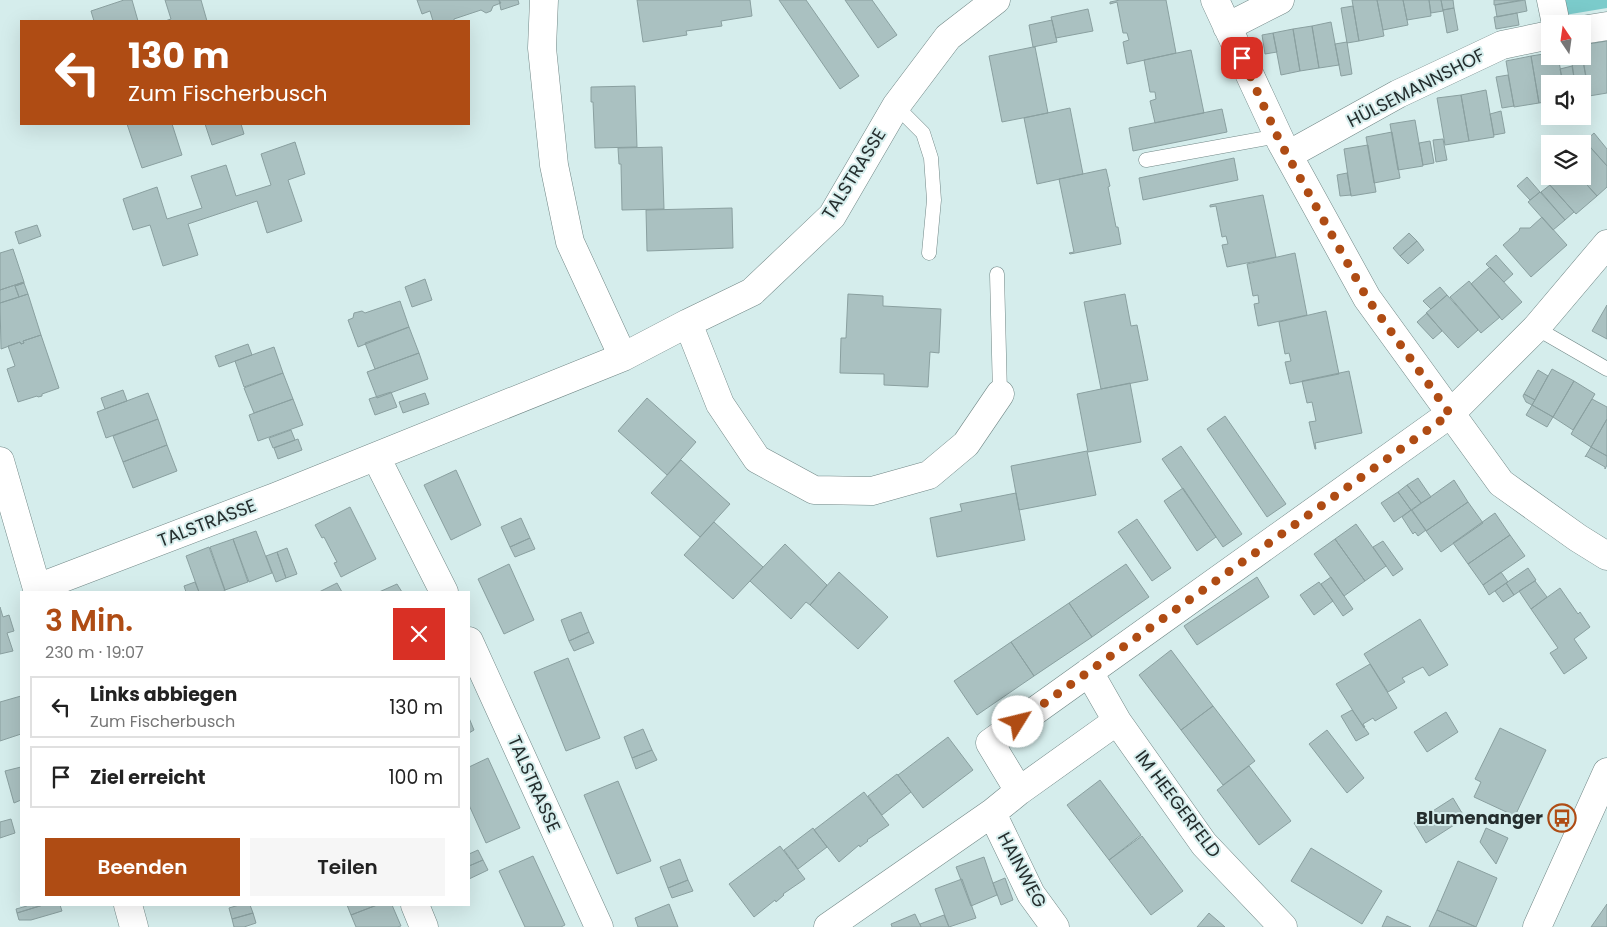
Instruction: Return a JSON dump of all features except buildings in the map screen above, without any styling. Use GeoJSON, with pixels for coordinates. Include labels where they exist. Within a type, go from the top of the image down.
{"type":"FeatureCollection","features":[{"type":"Feature","properties":{"kind":"street"},"geometry":{"type":"LineString","coordinates":[[544,0],[542,48],[554,165],[570,242],[623,357]]}},
{"type":"Feature","properties":{"kind":"street","name":"TALSTRASSE"},"geometry":{"type":"LineString","coordinates":[[38,590],[376,457],[623,357],[752,292],[832,216],[896,106],[948,37],[996,0]]}},
{"type":"Feature","properties":{"kind":"street"},"geometry":{"type":"LineString","coordinates":[[1214,0],[1283,146],[1367,298],[1501,483],[1578,538],[1607,556]]}},
{"type":"Feature","properties":{"kind":"street"},"geometry":{"type":"LineString","coordinates":[[1227,27],[1280,0]]}},
{"type":"Feature","properties":{"kind":"street"},"geometry":{"type":"LineString","coordinates":[[1551,0],[1554,15]]}},
{"type":"Feature","properties":{"kind":"street"},"geometry":{"type":"LineString","coordinates":[[1591,29],[1607,26]]}},
{"type":"Feature","properties":{"kind":"street","name":"HÜLSEMANNSHOF"},"geometry":{"type":"LineString","coordinates":[[1283,146],[1502,45],[1541,37]]}},
{"type":"Feature","properties":{"kind":"street"},"geometry":{"type":"LineString","coordinates":[[1019,791],[990,743],[1450,414],[1536,328],[1607,244]]}},
{"type":"Feature","properties":{"kind":"street"},"geometry":{"type":"LineString","coordinates":[[688,323],[720,404],[757,459],[814,490],[872,491],[929,475],[966,444],[1000,394]]}},
{"type":"Feature","properties":{"kind":"street"},"geometry":{"type":"LineString","coordinates":[[376,457],[443,591]]}},
{"type":"Feature","properties":{"kind":"street"},"geometry":{"type":"LineString","coordinates":[[0,461],[38,590]]}},
{"type":"Feature","properties":{"kind":"street","name":"TALSTRASSE"},"geometry":{"type":"LineString","coordinates":[[470,643],[599,927]]}},
{"type":"Feature","properties":{"kind":"street","name":"IM HEEGERFELD"},"geometry":{"type":"LineString","coordinates":[[1089,672],[1116,721],[1204,844],[1283,927]]}},
{"type":"Feature","properties":{"kind":"street"},"geometry":{"type":"LineString","coordinates":[[828,927],[992,812],[1116,721]]}},
{"type":"Feature","properties":{"kind":"street"},"geometry":{"type":"LineString","coordinates":[[1537,927],[1607,772]]}},
{"type":"Feature","properties":{"kind":"street","name":"HAINWEG"},"geometry":{"type":"LineString","coordinates":[[992,812],[1031,894],[1055,927]]}},
{"type":"Feature","properties":{"kind":"street"},"geometry":{"type":"LineString","coordinates":[[128,906],[134,927]]}},
{"type":"Feature","properties":{"kind":"street"},"geometry":{"type":"LineString","coordinates":[[415,906],[424,927]]}},
{"type":"Feature","properties":{"kind":"lane"},"geometry":{"type":"LineString","coordinates":[[896,106],[924,133],[931,158],[934,200],[929,253]]}},
{"type":"Feature","properties":{"kind":"lane"},"geometry":{"type":"LineString","coordinates":[[1146,160],[1283,146]]}},
{"type":"Feature","properties":{"kind":"lane"},"geometry":{"type":"LineString","coordinates":[[997,274],[1000,394]]}},
{"type":"Feature","properties":{"kind":"lane"},"geometry":{"type":"LineString","coordinates":[[1536,328],[1607,369]]}},
{"type":"Feature","properties":{"kind":"shaded area"},"geometry":{"type":"Polygon","coordinates":[[[1562,0],[1607,0],[1607,8],[1565,15],[1562,0]]]}},
{"type":"Feature","properties":{"kind":"place","name":"Blumenanger"},"geometry":{"type":"Point","coordinates":[1562,818]}},
{"type":"Feature","properties":{"kind":"route"},"geometry":{"type":"LineString","coordinates":[[1018,722],[1450,414],[1367,298],[1280,142],[1242,58]]}}]}
